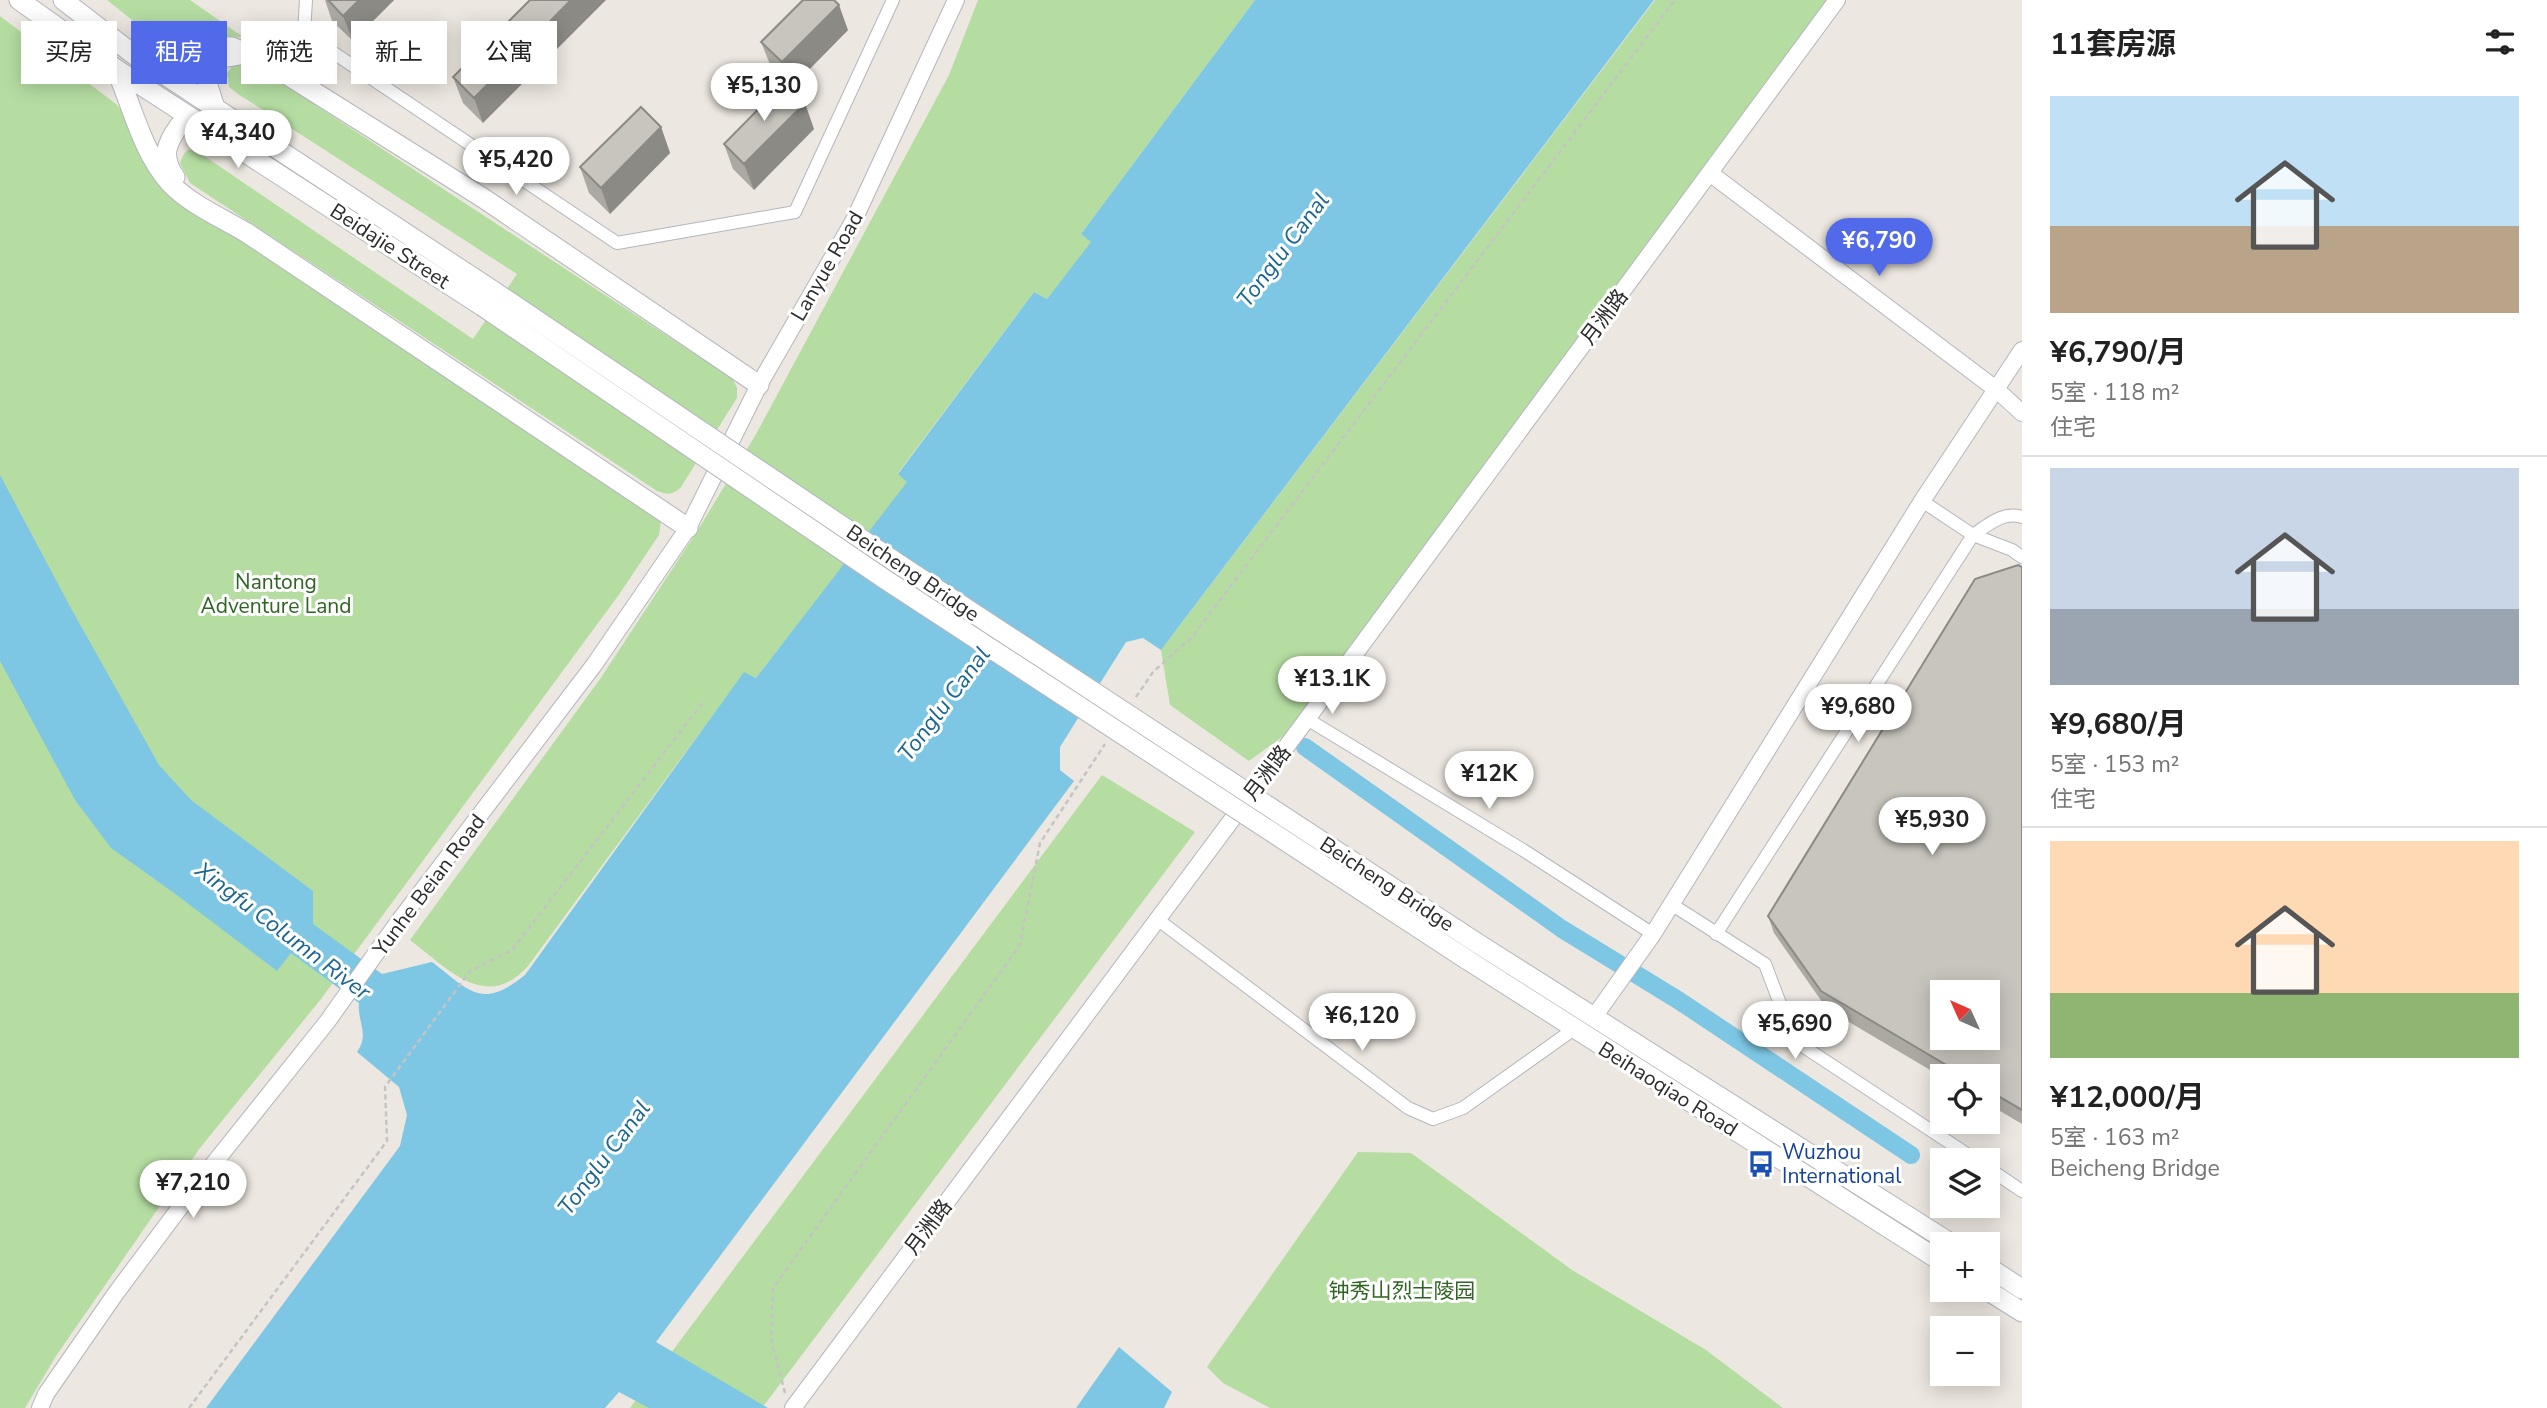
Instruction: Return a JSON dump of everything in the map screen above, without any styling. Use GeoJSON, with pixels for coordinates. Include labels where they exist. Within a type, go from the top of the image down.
{"type":"FeatureCollection","features":[{"type":"Feature","properties":{"kind":"main road","name":"Beidajie Street"},"geometry":{"type":"LineString","coordinates":[[19,0],[49,21]]}},
{"type":"Feature","properties":{"kind":"main road","name":"Beidajie Street"},"geometry":{"type":"LineString","coordinates":[[63,0],[131,52]]}},
{"type":"Feature","properties":{"kind":"main road"},"geometry":{"type":"LineString","coordinates":[[189,198],[167,166],[167,143],[179,126],[210,116],[205,80],[216,59],[241,54]]}},
{"type":"Feature","properties":{"kind":"main road","name":"Beidajie Street"},"geometry":{"type":"LineString","coordinates":[[117,70],[210,116]]}},
{"type":"Feature","properties":{"kind":"main road"},"geometry":{"type":"LineString","coordinates":[[117,72],[147,148],[170,182],[189,198],[247,233],[688,528]]}},
{"type":"Feature","properties":{"kind":"main road","name":"Beidajie Street"},"geometry":{"type":"LineString","coordinates":[[171,84],[210,116],[487,298]]}},
{"type":"Feature","properties":{"kind":"main road"},"geometry":{"type":"LineString","coordinates":[[301,84],[483,198],[758,385]]}},
{"type":"Feature","properties":{"kind":"main road","name":"Beicheng Bridge"},"geometry":{"type":"LineString","coordinates":[[487,298],[908,571],[1472,951]]}},
{"type":"Feature","properties":{"kind":"main road","name":"Beihaoqiao Road"},"geometry":{"type":"LineString","coordinates":[[1472,951],[1594,1017],[1933,1232]]}},
{"type":"Feature","properties":{"kind":"main road","name":"Beihaoqiao Road"},"geometry":{"type":"LineString","coordinates":[[1472,951],[1574,1029],[1930,1254]]}},
{"type":"Feature","properties":{"kind":"main road"},"geometry":{"type":"LineString","coordinates":[[2000,1275],[2022,1289]]}},
{"type":"Feature","properties":{"kind":"main road"},"geometry":{"type":"LineString","coordinates":[[2000,1299],[2022,1312]]}},
{"type":"Feature","properties":{"kind":"street"},"geometry":{"type":"LineString","coordinates":[[306,0],[304,33],[617,243],[795,212],[893,0]]}},
{"type":"Feature","properties":{"kind":"street","name":"Lanyue Road"},"geometry":{"type":"LineString","coordinates":[[688,528],[758,385],[854,220],[956,0]]}},
{"type":"Feature","properties":{"kind":"street","name":"月洲路"},"geometry":{"type":"LineString","coordinates":[[789,1402],[1307,719],[1837,0]]}},
{"type":"Feature","properties":{"kind":"street"},"geometry":{"type":"LineString","coordinates":[[1711,174],[1997,390],[2022,413]]}},
{"type":"Feature","properties":{"kind":"street"},"geometry":{"type":"LineString","coordinates":[[1594,1017],[1653,934],[1922,502],[2022,350]]}},
{"type":"Feature","properties":{"kind":"street"},"geometry":{"type":"LineString","coordinates":[[1922,502],[1973,535],[2012,550],[2022,557]]}},
{"type":"Feature","properties":{"kind":"street"},"geometry":{"type":"LineString","coordinates":[[1716,934],[1973,535],[1993,521],[2012,514],[2022,517]]}},
{"type":"Feature","properties":{"kind":"street","name":"Yunhe Beian Road"},"geometry":{"type":"LineString","coordinates":[[40,1408],[46,1394],[116,1293],[327,1022],[399,922],[594,665],[688,528]]}},
{"type":"Feature","properties":{"kind":"street"},"geometry":{"type":"LineString","coordinates":[[1307,719],[1523,850],[1653,934]]}},
{"type":"Feature","properties":{"kind":"street"},"geometry":{"type":"LineString","coordinates":[[1671,904],[1765,964],[1795,1043],[1958,1148]]}},
{"type":"Feature","properties":{"kind":"street"},"geometry":{"type":"LineString","coordinates":[[1157,919],[1408,1108],[1433,1118],[1463,1108],[1574,1029]]}},
{"type":"Feature","properties":{"kind":"street"},"geometry":{"type":"LineString","coordinates":[[2000,1176],[2022,1191]]}},
{"type":"Feature","properties":{"kind":"path"},"geometry":{"type":"LineString","coordinates":[[1130,706],[1153,672],[1192,637],[1675,0]]}},
{"type":"Feature","properties":{"kind":"path"},"geometry":{"type":"LineString","coordinates":[[190,1408],[387,1141],[384,1087],[470,971],[513,950],[704,701]]}},
{"type":"Feature","properties":{"kind":"path"},"geometry":{"type":"LineString","coordinates":[[789,1402],[771,1339],[773,1288],[1020,945],[1040,843],[1107,741]]}},
{"type":"Feature","properties":{"kind":"green space"},"geometry":{"type":"Polygon","coordinates":[[[107,0],[190,0],[220,21],[133,21],[107,0]]]}},
{"type":"Feature","properties":{"kind":"green space"},"geometry":{"type":"Polygon","coordinates":[[[978,0],[1255,0],[1081,234],[1092,242],[1047,299],[1034,292],[898,473],[908,482],[756,678],[744,673],[528,966],[512,980],[497,986],[482,986],[467,981],[410,940],[600,679],[696,533],[755,436],[949,75],[978,0]]]}},
{"type":"Feature","properties":{"kind":"green space"},"geometry":{"type":"Polygon","coordinates":[[[1655,0],[1837,0],[1307,719],[1249,761],[1170,705],[1161,650],[1655,0]]]}},
{"type":"Feature","properties":{"kind":"green space","name":"Nantong Adventure Land"},"geometry":{"type":"Polygon","coordinates":[[[0,16],[21,32],[21,84],[90,84],[124,113],[144,161],[661,521],[659,535],[618,596],[321,999],[200,1148],[56,1356],[25,1408],[0,1408],[0,16]]]}},
{"type":"Feature","properties":{"kind":"green space"},"geometry":{"type":"Polygon","coordinates":[[[227,26],[241,36],[227,36],[227,26]]]}},
{"type":"Feature","properties":{"kind":"green space"},"geometry":{"type":"Polygon","coordinates":[[[241,62],[241,84],[284,84],[733,379],[737,398],[681,487],[670,493],[657,491],[190,183],[180,163],[186,151],[194,149],[473,339],[517,274],[238,94],[229,87],[227,73],[233,65],[241,62]]]}},
{"type":"Feature","properties":{"kind":"green space"},"geometry":{"type":"Polygon","coordinates":[[[1102,775],[1195,832],[762,1408],[630,1408],[1102,775]]]}},
{"type":"Feature","properties":{"kind":"green space","name":"钟秀山烈士陵园"},"geometry":{"type":"Polygon","coordinates":[[[1358,1152],[1411,1153],[1572,1270],[1706,1350],[1783,1408],[1270,1408],[1223,1383],[1207,1367],[1358,1152]]]}},
{"type":"Feature","properties":{"kind":"water"},"geometry":{"type":"Polygon","coordinates":[[[1255,0],[1654,0],[1161,650],[1143,638],[1126,642],[1060,747],[1060,770],[1074,781],[656,1342],[768,1408],[649,1408],[619,1392],[605,1408],[206,1408],[400,1146],[407,1115],[399,1087],[357,1052],[363,1039],[359,1003],[291,953],[277,971],[111,848],[75,800],[0,661],[0,475],[159,765],[191,800],[313,891],[313,924],[382,974],[432,962],[467,988],[486,994],[497,992],[525,975],[744,672],[756,678],[907,482],[898,474],[1034,292],[1047,299],[1091,242],[1081,234],[1255,0]]]}},
{"type":"Feature","properties":{"kind":"water"},"geometry":{"type":"Polygon","coordinates":[[[1119,1347],[1172,1392],[1164,1408],[1076,1408],[1119,1347]]]}},
{"type":"Feature","properties":{"kind":"building"},"geometry":{"type":"Polygon","coordinates":[[[328,0],[359,0],[343,16],[328,0]]]}},
{"type":"Feature","properties":{"kind":"building"},"geometry":{"type":"Polygon","coordinates":[[[530,0],[571,0],[550,21],[509,21],[530,0]]]}},
{"type":"Feature","properties":{"kind":"building"},"geometry":{"type":"Polygon","coordinates":[[[803,0],[834,0],[839,5],[782,62],[761,42],[803,0]]]}},
{"type":"Feature","properties":{"kind":"building"},"geometry":{"type":"Polygon","coordinates":[[[461,69],[461,84],[488,84],[474,98],[453,77],[461,69]]]}},
{"type":"Feature","properties":{"kind":"building"},"geometry":{"type":"Polygon","coordinates":[[[784,83],[805,103],[744,164],[724,144],[784,83]]]}},
{"type":"Feature","properties":{"kind":"building"},"geometry":{"type":"Polygon","coordinates":[[[641,107],[661,127],[601,188],[580,167],[641,107]]]}},
{"type":"Feature","properties":{"kind":"building"},"geometry":{"type":"Polygon","coordinates":[[[2018,565],[2022,567],[2022,1110],[2000,1097],[2000,1064],[1945,1064],[1821,991],[1768,916],[1975,579],[2018,565]]]}},
{"type":"Feature","properties":{"kind":"waterway"},"geometry":{"type":"LineString","coordinates":[[1305,747],[1562,929],[1678,1000],[1911,1155]]}},
{"type":"Feature","properties":{"kind":"place","name":"Wuzhou International"},"geometry":{"type":"Point","coordinates":[1761,1164]}},
{"type":"Feature","properties":{"kind":"water label","name":"Tonglu Canal"},"geometry":{"type":"Point","coordinates":[1283,250]}},
{"type":"Feature","properties":{"kind":"water label","name":"Tonglu Canal"},"geometry":{"type":"Point","coordinates":[944,704]}},
{"type":"Feature","properties":{"kind":"water label","name":"Xingfu Column River"},"geometry":{"type":"Point","coordinates":[283,931]}},
{"type":"Feature","properties":{"kind":"water label","name":"Tonglu Canal"},"geometry":{"type":"Point","coordinates":[604,1158]}}]}
